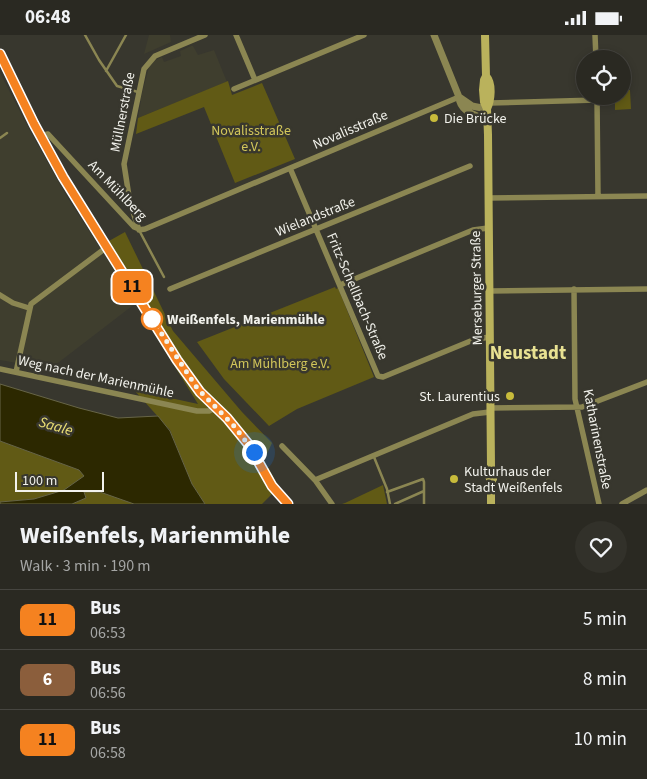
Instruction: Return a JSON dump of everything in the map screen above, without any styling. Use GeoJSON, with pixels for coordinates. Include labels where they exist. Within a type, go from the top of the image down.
{"type":"FeatureCollection","features":[{"type":"Feature","properties":{"kind":"main road","name":"Merseburger Straße"},"geometry":{"type":"LineString","coordinates":[[484,35],[486,77],[483,85],[484,102],[488,106],[489,475],[491,504]]}},
{"type":"Feature","properties":{"kind":"main road"},"geometry":{"type":"LineString","coordinates":[[0,54],[40,136],[182,367],[200,392],[249,445],[272,486],[288,504]]}},
{"type":"Feature","properties":{"kind":"street","name":"Müllnerstraße"},"geometry":{"type":"LineString","coordinates":[[139,229],[130,203],[124,164],[144,69],[150,60],[161,53],[205,35]]}},
{"type":"Feature","properties":{"kind":"street"},"geometry":{"type":"LineString","coordinates":[[236,35],[255,80]]}},
{"type":"Feature","properties":{"kind":"street"},"geometry":{"type":"LineString","coordinates":[[234,89],[364,35]]}},
{"type":"Feature","properties":{"kind":"street"},"geometry":{"type":"LineString","coordinates":[[434,35],[461,103],[466,110],[487,120]]}},
{"type":"Feature","properties":{"kind":"street"},"geometry":{"type":"LineString","coordinates":[[595,35],[596,50]]}},
{"type":"Feature","properties":{"kind":"street"},"geometry":{"type":"LineString","coordinates":[[459,97],[472,106],[576,100]]}},
{"type":"Feature","properties":{"kind":"street","name":"Novalisstraße"},"geometry":{"type":"LineString","coordinates":[[139,229],[145,229],[459,97]]}},
{"type":"Feature","properties":{"kind":"street"},"geometry":{"type":"LineString","coordinates":[[597,105],[598,196]]}},
{"type":"Feature","properties":{"kind":"street","name":"Am Mühlberg"},"geometry":{"type":"LineString","coordinates":[[40,136],[48,134],[134,227],[139,229]]}},
{"type":"Feature","properties":{"kind":"street","name":"Wielandstraße"},"geometry":{"type":"LineString","coordinates":[[170,289],[470,166]]}},
{"type":"Feature","properties":{"kind":"street","name":"Fritz-Schellbach-Straße"},"geometry":{"type":"LineString","coordinates":[[290,168],[376,373],[380,377],[478,338],[489,337]]}},
{"type":"Feature","properties":{"kind":"street"},"geometry":{"type":"LineString","coordinates":[[488,198],[647,196]]}},
{"type":"Feature","properties":{"kind":"street"},"geometry":{"type":"LineString","coordinates":[[340,285],[473,230],[488,228]]}},
{"type":"Feature","properties":{"kind":"street"},"geometry":{"type":"LineString","coordinates":[[16,372],[29,308],[34,300],[107,247]]}},
{"type":"Feature","properties":{"kind":"street","name":"Katharinenstraße"},"geometry":{"type":"LineString","coordinates":[[574,289],[575,389],[577,407],[599,504]]}},
{"type":"Feature","properties":{"kind":"street"},"geometry":{"type":"LineString","coordinates":[[489,291],[647,289]]}},
{"type":"Feature","properties":{"kind":"street"},"geometry":{"type":"LineString","coordinates":[[0,295],[13,303],[29,308]]}},
{"type":"Feature","properties":{"kind":"street","name":"Weg nach der Marienmühle"},"geometry":{"type":"LineString","coordinates":[[0,369],[197,411],[209,411],[215,407]]}},
{"type":"Feature","properties":{"kind":"street"},"geometry":{"type":"LineString","coordinates":[[315,480],[473,414],[490,410],[584,407],[647,383]]}},
{"type":"Feature","properties":{"kind":"street"},"geometry":{"type":"LineString","coordinates":[[282,445],[315,480],[332,504]]}},
{"type":"Feature","properties":{"kind":"street"},"geometry":{"type":"LineString","coordinates":[[622,504],[647,490]]}},
{"type":"Feature","properties":{"kind":"lane"},"geometry":{"type":"LineString","coordinates":[[85,35],[117,86],[138,92]]}},
{"type":"Feature","properties":{"kind":"lane"},"geometry":{"type":"LineString","coordinates":[[106,71],[126,35]]}},
{"type":"Feature","properties":{"kind":"lane"},"geometry":{"type":"LineString","coordinates":[[0,138],[7,133]]}},
{"type":"Feature","properties":{"kind":"lane","name":"Am Mühlberg"},"geometry":{"type":"LineString","coordinates":[[139,229],[164,277]]}},
{"type":"Feature","properties":{"kind":"lane"},"geometry":{"type":"LineString","coordinates":[[373,455],[390,504]]}},
{"type":"Feature","properties":{"kind":"lane"},"geometry":{"type":"LineString","coordinates":[[387,492],[422,479],[424,482],[424,504]]}},
{"type":"Feature","properties":{"kind":"lane"},"geometry":{"type":"LineString","coordinates":[[395,504],[424,491]]}},
{"type":"Feature","properties":{"kind":"shaded area"},"geometry":{"type":"Polygon","coordinates":[[[149,35],[170,35],[171,42],[144,54],[149,35]]]}},
{"type":"Feature","properties":{"kind":"shaded area"},"geometry":{"type":"Polygon","coordinates":[[[193,46],[198,55],[214,50],[227,82],[138,118],[140,101],[149,67],[154,61],[162,57],[164,62],[181,56],[180,51],[193,46]]]}},
{"type":"Feature","properties":{"kind":"shaded area"},"geometry":{"type":"Polygon","coordinates":[[[0,73],[67,197],[136,303],[50,369],[0,360],[0,73]]]}},
{"type":"Feature","properties":{"kind":"green space","name":"Novalisstraße e.V."},"geometry":{"type":"Polygon","coordinates":[[[228,81],[232,95],[262,83],[295,159],[235,183],[204,107],[136,134],[138,118],[228,81]]]}},
{"type":"Feature","properties":{"kind":"green space"},"geometry":{"type":"Polygon","coordinates":[[[615,105],[631,105],[631,109],[615,110],[615,105]]]}},
{"type":"Feature","properties":{"kind":"green space"},"geometry":{"type":"Polygon","coordinates":[[[125,232],[173,331],[242,412],[272,443],[264,460],[279,487],[262,504],[205,504],[192,484],[170,430],[134,390],[198,404],[100,246],[125,232]]]}},
{"type":"Feature","properties":{"kind":"green space","name":"Am Mühlberg e.V."},"geometry":{"type":"Polygon","coordinates":[[[335,287],[336,289],[338,288],[374,377],[297,409],[269,426],[224,379],[197,342],[335,287]]]}},
{"type":"Feature","properties":{"kind":"green space"},"geometry":{"type":"Polygon","coordinates":[[[0,441],[79,470],[84,476],[64,490],[34,499],[0,502],[0,441]]]}},
{"type":"Feature","properties":{"kind":"green space"},"geometry":{"type":"Polygon","coordinates":[[[383,485],[387,504],[342,504],[345,503],[383,485]]]}},
{"type":"Feature","properties":{"kind":"green space"},"geometry":{"type":"Polygon","coordinates":[[[84,492],[110,494],[134,504],[72,504],[86,498],[84,492]]]}},
{"type":"Feature","properties":{"kind":"water","name":"Saale"},"geometry":{"type":"Polygon","coordinates":[[[0,384],[118,418],[158,416],[170,431],[192,484],[205,504],[134,504],[100,492],[84,492],[86,498],[72,504],[0,504],[0,502],[34,499],[64,490],[84,476],[79,470],[0,441],[0,384]]]}},
{"type":"Feature","properties":{"kind":"bus line","name":"11"},"geometry":{"type":"LineString","coordinates":[[0,54],[34,124],[63,177],[177,360],[200,392],[227,418],[249,445],[272,486],[288,504]]}},
{"type":"Feature","properties":{"kind":"place","name":"Die Brücke"},"geometry":{"type":"Point","coordinates":[434,118]}},
{"type":"Feature","properties":{"kind":"place","name":"Weißenfels, Marienmühle"},"geometry":{"type":"Point","coordinates":[152,319]}},
{"type":"Feature","properties":{"kind":"place","name":"St. Laurentius"},"geometry":{"type":"Point","coordinates":[510,396]}},
{"type":"Feature","properties":{"kind":"place","name":"Kulturhaus der Stadt Weißenfels"},"geometry":{"type":"Point","coordinates":[454,479]}},
{"type":"Feature","properties":{"kind":"district","name":"Neustadt"},"geometry":{"type":"Point","coordinates":[528,352]}},
{"type":"Feature","properties":{"kind":"route"},"geometry":{"type":"LineString","coordinates":[[152,319],[197,388],[227,418],[254,452]]}}]}
